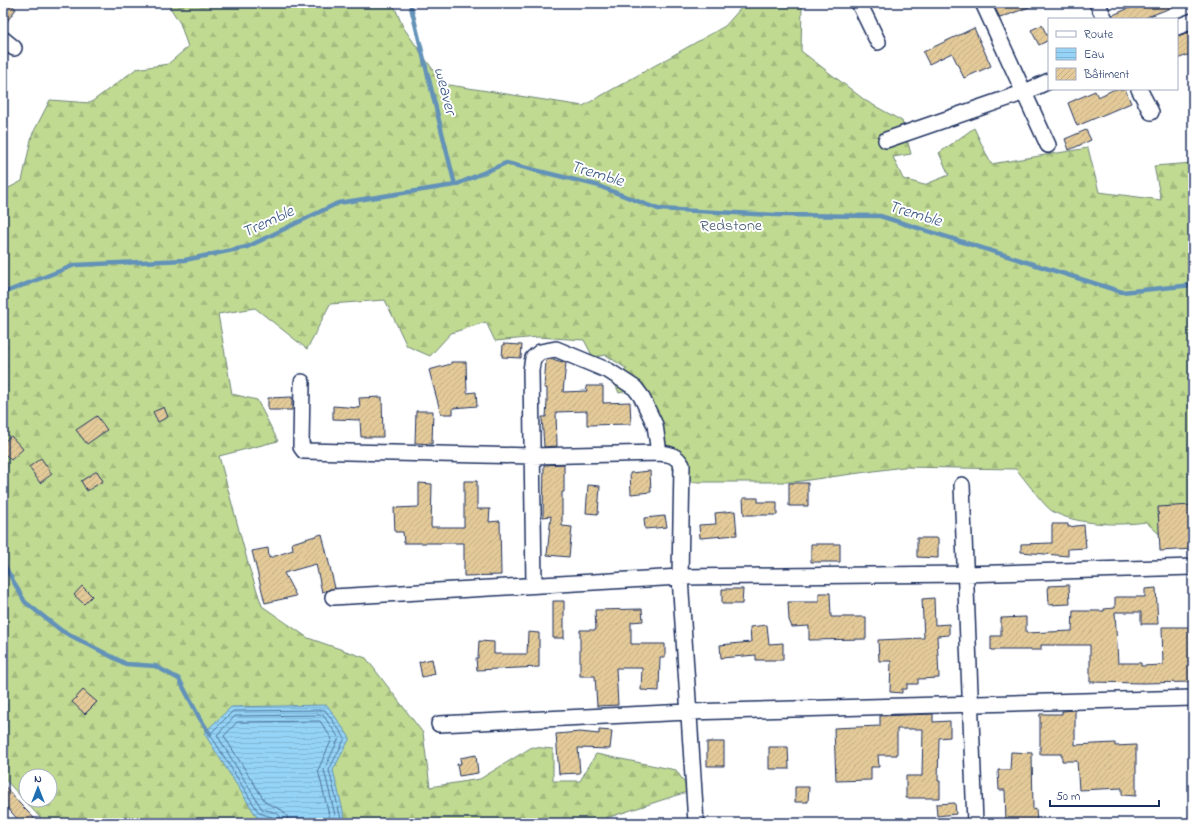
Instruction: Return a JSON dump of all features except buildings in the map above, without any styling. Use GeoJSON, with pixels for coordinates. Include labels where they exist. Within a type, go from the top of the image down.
{"type":"FeatureCollection","features":[{"type":"Feature","properties":{"kind":"street"},"geometry":{"type":"LineString","coordinates":[[859,3],[878,42]]}},
{"type":"Feature","properties":{"kind":"street"},"geometry":{"type":"LineString","coordinates":[[983,3],[1048,145]]}},
{"type":"Feature","properties":{"kind":"street"},"geometry":{"type":"LineString","coordinates":[[1098,3],[1105,18]]}},
{"type":"Feature","properties":{"kind":"street"},"geometry":{"type":"LineString","coordinates":[[1178,28],[1193,21]]}},
{"type":"Feature","properties":{"kind":"street"},"geometry":{"type":"LineString","coordinates":[[886,140],[1024,92],[1048,81]]}},
{"type":"Feature","properties":{"kind":"street"},"geometry":{"type":"LineString","coordinates":[[1140,90],[1151,112]]}},
{"type":"Feature","properties":{"kind":"street"},"geometry":{"type":"LineString","coordinates":[[534,585],[531,370],[533,358],[540,352],[556,349],[609,371],[635,388],[641,396],[655,425],[659,453]]}},
{"type":"Feature","properties":{"kind":"street"},"geometry":{"type":"LineString","coordinates":[[302,382],[301,447],[304,451],[532,456],[659,453],[676,456],[682,465],[680,578],[696,823]]}},
{"type":"Feature","properties":{"kind":"street"},"geometry":{"type":"LineString","coordinates":[[962,485],[975,823]]}},
{"type":"Feature","properties":{"kind":"street"},"geometry":{"type":"LineString","coordinates":[[333,597],[680,578],[965,574],[1193,567]]}},
{"type":"Feature","properties":{"kind":"street"},"geometry":{"type":"LineString","coordinates":[[439,724],[688,712],[1193,698]]}},
{"type":"Feature","properties":{"kind":"green space","name":"Redstone"},"geometry":{"type":"Polygon","coordinates":[[[167,3],[393,3],[403,27],[443,84],[583,106],[725,26],[742,7],[802,5],[801,51],[866,101],[902,121],[911,154],[893,157],[903,179],[924,185],[949,175],[939,153],[974,128],[991,164],[1088,148],[1099,192],[1161,200],[1154,166],[1193,163],[1193,504],[1186,532],[1169,543],[1146,522],[1111,524],[1085,522],[1062,516],[1052,511],[1039,498],[1016,469],[903,467],[794,482],[678,482],[640,388],[619,393],[612,377],[627,369],[606,355],[593,357],[584,340],[538,337],[495,341],[486,322],[451,333],[430,356],[407,346],[385,300],[330,304],[307,349],[255,308],[218,314],[232,394],[257,400],[278,441],[219,456],[249,567],[262,606],[308,638],[366,658],[423,733],[430,787],[480,779],[532,747],[553,749],[553,781],[580,781],[596,754],[676,770],[690,791],[591,823],[45,823],[31,808],[58,808],[58,768],[18,768],[18,793],[3,777],[3,191],[22,181],[32,135],[50,100],[90,103],[136,69],[168,64],[188,47],[180,23],[167,3]]]}},
{"type":"Feature","properties":{"kind":"water"},"geometry":{"type":"Polygon","coordinates":[[[327,705],[350,738],[333,770],[346,823],[281,823],[257,817],[204,733],[231,707],[327,705]]]}},
{"type":"Feature","properties":{"kind":"waterway","name":"weaver"},"geometry":{"type":"LineString","coordinates":[[410,3],[455,185]]}},
{"type":"Feature","properties":{"kind":"waterway","name":"Tremble"},"geometry":{"type":"LineString","coordinates":[[3,293],[75,265],[185,260],[247,247],[338,203],[455,185],[506,163],[596,185],[658,209],[776,215],[880,216],[1122,292],[1193,285]]}},
{"type":"Feature","properties":{"kind":"waterway"},"geometry":{"type":"LineString","coordinates":[[3,563],[25,602],[62,631],[126,664],[155,666],[179,679],[199,717],[210,734]]}}]}
